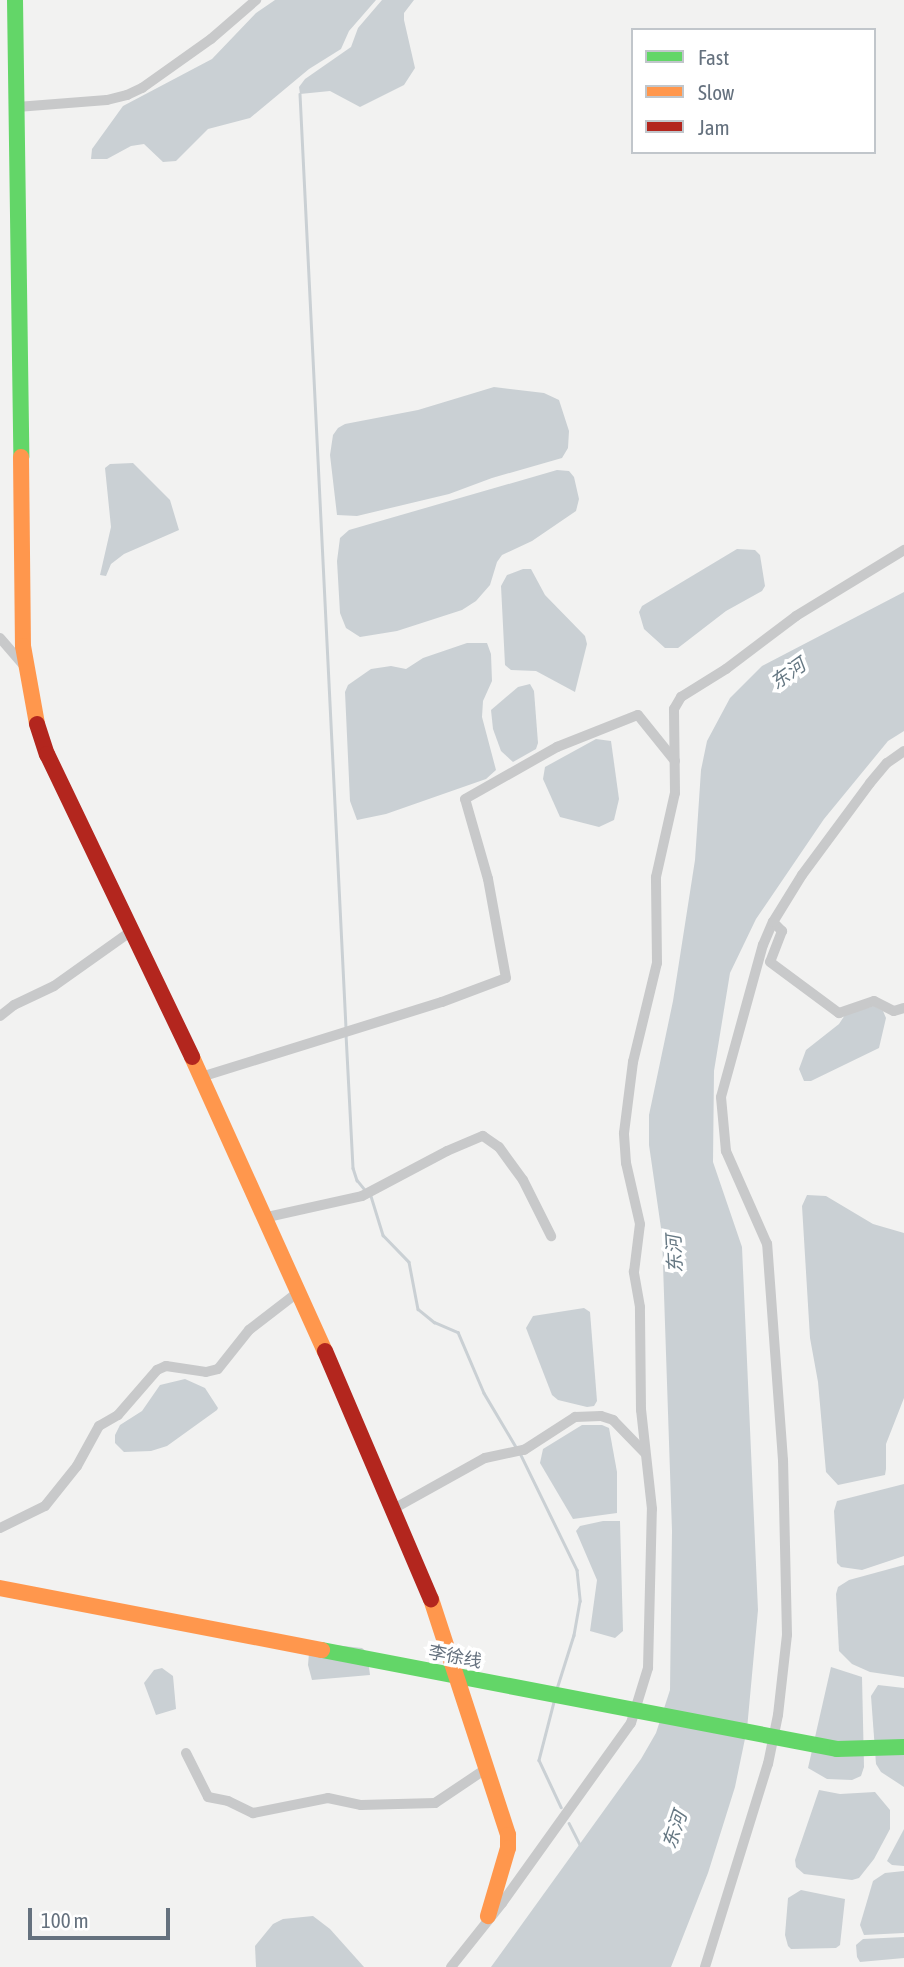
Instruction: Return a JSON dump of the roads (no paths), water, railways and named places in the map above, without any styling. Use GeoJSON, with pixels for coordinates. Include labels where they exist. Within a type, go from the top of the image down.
{"type":"FeatureCollection","features":[{"type":"Feature","properties":{"kind":"street"},"geometry":{"type":"LineString","coordinates":[[15,0],[25,667],[32,708],[47,754],[201,1077],[395,1508],[441,1623],[506,1828],[508,1848],[488,1916]]}},
{"type":"Feature","properties":{"kind":"street"},"geometry":{"type":"LineString","coordinates":[[16,107],[111,100],[127,95],[142,88],[211,38],[256,0]]}},
{"type":"Feature","properties":{"kind":"street"},"geometry":{"type":"LineString","coordinates":[[451,1967],[488,1916],[502,1903],[631,1723],[648,1668],[651,1638],[652,1509],[640,1410],[641,1334],[634,1272],[640,1224],[626,1163],[624,1133],[633,1062],[657,963],[655,885],[673,810],[674,709],[681,697],[726,669],[796,616],[904,550]]}},
{"type":"Feature","properties":{"kind":"street"},"geometry":{"type":"LineString","coordinates":[[0,638],[25,667]]}},
{"type":"Feature","properties":{"kind":"street"},"geometry":{"type":"LineString","coordinates":[[201,1077],[506,978],[488,879],[465,799],[557,747],[638,715],[675,761]]}},
{"type":"Feature","properties":{"kind":"street"},"geometry":{"type":"LineString","coordinates":[[705,1967],[768,1764],[786,1654],[783,1460],[767,1244],[730,1164],[720,1115],[726,1073],[763,945],[773,922],[870,783],[887,763],[904,751]]}},
{"type":"Feature","properties":{"kind":"street"},"geometry":{"type":"LineString","coordinates":[[773,922],[782,931],[770,962],[839,1013],[874,1001],[894,1011],[904,1009]]}},
{"type":"Feature","properties":{"kind":"street"},"geometry":{"type":"LineString","coordinates":[[0,1016],[15,1005],[54,986],[130,932]]}},
{"type":"Feature","properties":{"kind":"street"},"geometry":{"type":"LineString","coordinates":[[263,1218],[368,1193],[447,1151],[475,1138],[487,1137],[499,1147],[523,1180],[551,1236]]}},
{"type":"Feature","properties":{"kind":"street"},"geometry":{"type":"LineString","coordinates":[[0,1528],[45,1506],[77,1466],[99,1426],[118,1415],[157,1370],[166,1366],[206,1372],[218,1369],[249,1330],[297,1293]]}},
{"type":"Feature","properties":{"kind":"street"},"geometry":{"type":"LineString","coordinates":[[395,1508],[485,1458],[524,1450],[575,1417],[607,1417],[618,1423],[647,1455]]}},
{"type":"Feature","properties":{"kind":"street","name":"李徐线"},"geometry":{"type":"LineString","coordinates":[[0,1588],[837,1749],[904,1747]]}},
{"type":"Feature","properties":{"kind":"street"},"geometry":{"type":"LineString","coordinates":[[186,1753],[208,1797],[228,1801],[253,1813],[328,1798],[361,1805],[435,1803],[487,1768]]}},
{"type":"Feature","properties":{"kind":"water"},"geometry":{"type":"Polygon","coordinates":[[[275,0],[376,0],[349,31],[341,49],[309,69],[250,118],[208,129],[176,161],[163,162],[144,144],[131,146],[107,159],[91,159],[92,149],[123,106],[212,59],[256,13],[275,0]]]}},
{"type":"Feature","properties":{"kind":"water"},"geometry":{"type":"Polygon","coordinates":[[[382,0],[414,0],[404,13],[404,20],[415,68],[404,85],[360,107],[330,91],[300,94],[299,87],[305,79],[351,47],[358,28],[382,0]]]}},
{"type":"Feature","properties":{"kind":"water"},"geometry":{"type":"Polygon","coordinates":[[[494,387],[544,393],[559,400],[569,431],[568,448],[562,458],[492,478],[449,494],[357,516],[337,515],[330,455],[333,435],[338,428],[345,424],[418,410],[494,387]]]}},
{"type":"Feature","properties":{"kind":"water"},"geometry":{"type":"Polygon","coordinates":[[[133,463],[170,500],[179,530],[124,554],[111,564],[106,576],[100,575],[111,527],[105,468],[110,464],[133,463]]]}},
{"type":"Feature","properties":{"kind":"water"},"geometry":{"type":"Polygon","coordinates":[[[557,470],[569,471],[574,477],[579,499],[576,511],[532,541],[502,555],[490,585],[476,601],[462,610],[397,631],[360,637],[346,628],[340,613],[337,561],[340,538],[349,530],[557,470]]]}},
{"type":"Feature","properties":{"kind":"water"},"geometry":{"type":"Polygon","coordinates":[[[737,549],[755,550],[760,555],[765,586],[762,591],[726,611],[678,648],[665,648],[644,629],[639,612],[642,606],[737,549]]]}},
{"type":"Feature","properties":{"kind":"water"},"geometry":{"type":"Polygon","coordinates":[[[531,569],[545,595],[585,636],[587,644],[575,692],[536,671],[511,670],[505,665],[501,586],[507,575],[531,569]]]}},
{"type":"Feature","properties":{"kind":"water","name":"东河"},"geometry":{"type":"Polygon","coordinates":[[[904,592],[904,731],[888,741],[824,819],[756,919],[730,973],[714,1071],[713,1162],[742,1247],[758,1610],[747,1729],[735,1787],[708,1873],[671,1967],[491,1967],[641,1759],[656,1733],[670,1690],[672,1531],[662,1235],[649,1145],[649,1115],[673,1001],[695,860],[701,770],[707,741],[730,698],[762,666],[904,592]]]}},
{"type":"Feature","properties":{"kind":"water"},"geometry":{"type":"Polygon","coordinates":[[[467,643],[487,643],[491,654],[492,681],[483,701],[482,717],[496,770],[486,779],[386,814],[357,820],[350,801],[345,692],[348,685],[371,669],[391,666],[406,669],[423,658],[467,643]]]}},
{"type":"Feature","properties":{"kind":"water"},"geometry":{"type":"Polygon","coordinates":[[[530,684],[534,691],[538,743],[536,749],[513,762],[501,751],[493,729],[491,710],[518,687],[530,684]]]}},
{"type":"Feature","properties":{"kind":"water"},"geometry":{"type":"Polygon","coordinates":[[[596,739],[611,741],[619,799],[614,820],[599,827],[560,817],[543,779],[545,767],[596,739]]]}},
{"type":"Feature","properties":{"kind":"water"},"geometry":{"type":"Polygon","coordinates":[[[874,1006],[883,1011],[886,1018],[879,1048],[811,1081],[804,1081],[799,1069],[806,1050],[839,1024],[845,1015],[874,1006]]]}},
{"type":"Feature","properties":{"kind":"water"},"geometry":{"type":"Polygon","coordinates":[[[807,1195],[826,1196],[873,1224],[904,1233],[904,1398],[886,1444],[885,1475],[838,1485],[826,1472],[818,1382],[810,1338],[802,1206],[807,1195]]]}},
{"type":"Feature","properties":{"kind":"water"},"geometry":{"type":"Polygon","coordinates":[[[584,1308],[590,1312],[597,1401],[594,1406],[587,1407],[558,1400],[552,1395],[526,1328],[533,1316],[584,1308]]]}},
{"type":"Feature","properties":{"kind":"water"},"geometry":{"type":"Polygon","coordinates":[[[185,1379],[205,1388],[217,1410],[167,1446],[151,1451],[124,1452],[115,1443],[115,1435],[120,1425],[142,1411],[160,1385],[185,1379]]]}},
{"type":"Feature","properties":{"kind":"water"},"geometry":{"type":"Polygon","coordinates":[[[582,1425],[602,1425],[609,1428],[617,1472],[617,1513],[573,1519],[540,1463],[543,1449],[582,1425]]]}},
{"type":"Feature","properties":{"kind":"water"},"geometry":{"type":"Polygon","coordinates":[[[904,1484],[904,1556],[862,1570],[841,1567],[837,1563],[834,1511],[837,1501],[904,1484]]]}},
{"type":"Feature","properties":{"kind":"water"},"geometry":{"type":"Polygon","coordinates":[[[603,1521],[620,1521],[623,1631],[615,1638],[590,1631],[597,1580],[576,1531],[580,1526],[603,1521]]]}},
{"type":"Feature","properties":{"kind":"water"},"geometry":{"type":"Polygon","coordinates":[[[904,1565],[904,1677],[870,1672],[852,1664],[839,1651],[836,1594],[838,1587],[849,1580],[904,1565]]]}},
{"type":"Feature","properties":{"kind":"water"},"geometry":{"type":"Polygon","coordinates":[[[324,1644],[362,1648],[367,1652],[370,1675],[312,1680],[308,1665],[309,1653],[324,1644]]]}},
{"type":"Feature","properties":{"kind":"water"},"geometry":{"type":"Polygon","coordinates":[[[831,1667],[862,1677],[864,1767],[861,1776],[852,1780],[827,1779],[808,1768],[831,1667]]]}},
{"type":"Feature","properties":{"kind":"water"},"geometry":{"type":"Polygon","coordinates":[[[162,1668],[173,1676],[176,1709],[156,1715],[144,1683],[154,1670],[162,1668]]]}},
{"type":"Feature","properties":{"kind":"water"},"geometry":{"type":"Polygon","coordinates":[[[878,1685],[904,1688],[904,1787],[881,1772],[876,1764],[871,1696],[878,1685]]]}},
{"type":"Feature","properties":{"kind":"water"},"geometry":{"type":"Polygon","coordinates":[[[819,1790],[840,1794],[875,1792],[890,1810],[890,1829],[874,1859],[859,1878],[852,1880],[804,1874],[796,1867],[795,1860],[819,1790]]]}},
{"type":"Feature","properties":{"kind":"water"},"geometry":{"type":"Polygon","coordinates":[[[904,1829],[904,1866],[892,1865],[887,1861],[904,1829]]]}},
{"type":"Feature","properties":{"kind":"water"},"geometry":{"type":"Polygon","coordinates":[[[904,1871],[904,1933],[864,1935],[860,1925],[873,1881],[885,1873],[904,1871]]]}},
{"type":"Feature","properties":{"kind":"water"},"geometry":{"type":"Polygon","coordinates":[[[801,1890],[845,1899],[840,1945],[836,1948],[791,1949],[788,1946],[785,1935],[788,1898],[801,1890]]]}},
{"type":"Feature","properties":{"kind":"water"},"geometry":{"type":"Polygon","coordinates":[[[313,1916],[330,1929],[364,1967],[256,1967],[255,1946],[273,1924],[283,1919],[313,1916]]]}},
{"type":"Feature","properties":{"kind":"water"},"geometry":{"type":"Polygon","coordinates":[[[904,1937],[904,1958],[860,1962],[857,1957],[856,1945],[863,1939],[904,1937]]]}},
{"type":"Feature","properties":{"kind":"waterway"},"geometry":{"type":"LineString","coordinates":[[300,94],[346,1027]]}},
{"type":"Feature","properties":{"kind":"waterway"},"geometry":{"type":"LineString","coordinates":[[346,1034],[353,1168],[357,1180],[366,1191]]}},
{"type":"Feature","properties":{"kind":"waterway"},"geometry":{"type":"LineString","coordinates":[[371,1196],[383,1235],[409,1262],[418,1309],[434,1322],[458,1332],[484,1393],[516,1447]]}},
{"type":"Feature","properties":{"kind":"waterway"},"geometry":{"type":"LineString","coordinates":[[520,1453],[577,1570],[580,1601],[574,1635],[557,1689]]}},
{"type":"Feature","properties":{"kind":"waterway"},"geometry":{"type":"LineString","coordinates":[[554,1702],[539,1760],[561,1807]]}},
{"type":"Feature","properties":{"kind":"waterway"},"geometry":{"type":"LineString","coordinates":[[569,1823],[580,1845]]}}]}
